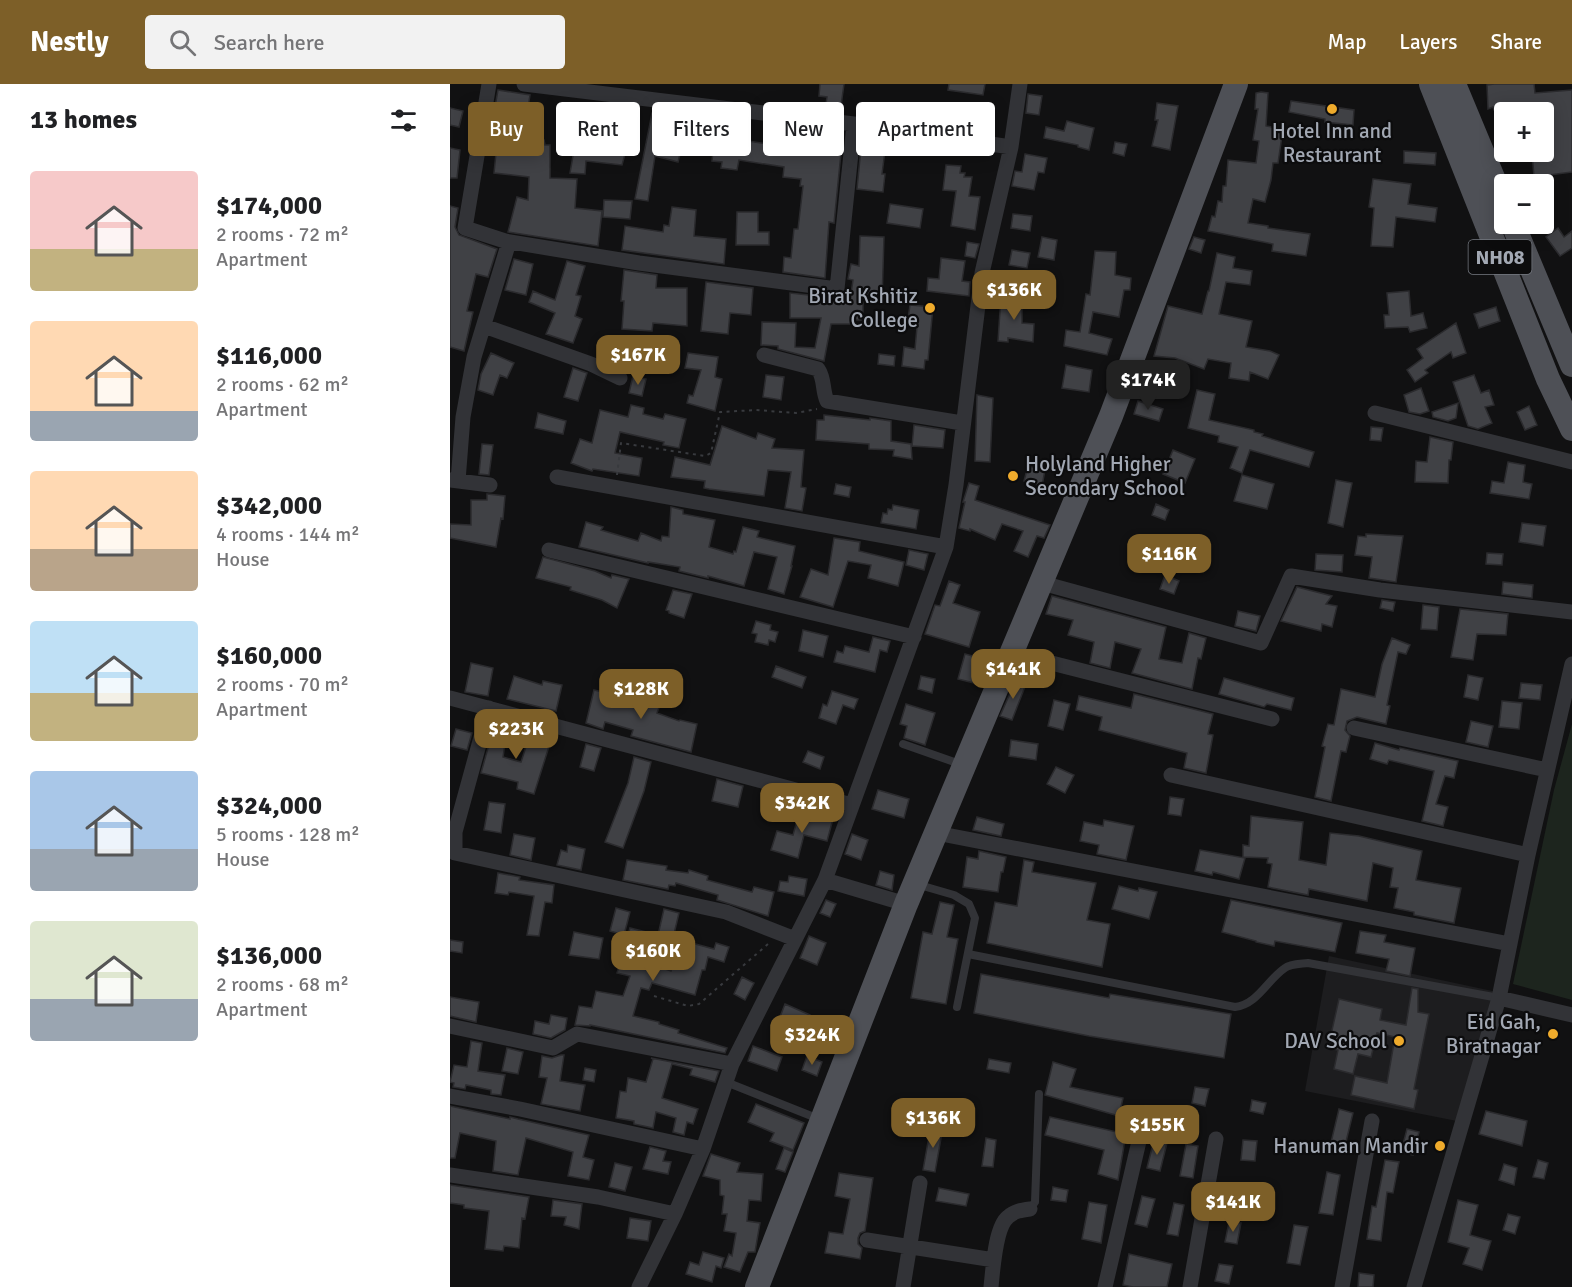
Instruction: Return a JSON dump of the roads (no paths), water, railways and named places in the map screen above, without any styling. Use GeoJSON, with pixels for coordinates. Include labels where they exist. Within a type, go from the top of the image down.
{"type":"FeatureCollection","features":[{"type":"Feature","properties":{"kind":"main road"},"geometry":{"type":"LineString","coordinates":[[757,1287],[911,894],[1111,416],[1236,84]]}},
{"type":"Feature","properties":{"kind":"main road","name":"NH08"},"geometry":{"type":"LineString","coordinates":[[1431,84],[1543,366],[1572,429]]}},
{"type":"Feature","properties":{"kind":"main road"},"geometry":{"type":"LineString","coordinates":[[1454,84],[1494,180]]}},
{"type":"Feature","properties":{"kind":"main road","name":"NH08"},"geometry":{"type":"LineString","coordinates":[[1517,234],[1572,365]]}},
{"type":"Feature","properties":{"kind":"street"},"geometry":{"type":"LineString","coordinates":[[489,84],[465,228],[509,242],[639,263],[837,289],[854,124]]}},
{"type":"Feature","properties":{"kind":"street"},"geometry":{"type":"LineString","coordinates":[[524,84],[854,124],[1011,147]]}},
{"type":"Feature","properties":{"kind":"street"},"geometry":{"type":"LineString","coordinates":[[639,1287],[675,1214],[703,1149],[732,1064],[825,880],[946,547],[956,485],[982,273],[1011,147],[1020,84]]}},
{"type":"Feature","properties":{"kind":"street"},"geometry":{"type":"LineString","coordinates":[[490,485],[454,480],[474,357],[509,242]]}},
{"type":"Feature","properties":{"kind":"street"},"geometry":{"type":"LineString","coordinates":[[484,326],[591,364],[620,378]]}},
{"type":"Feature","properties":{"kind":"street"},"geometry":{"type":"LineString","coordinates":[[764,355],[818,369],[823,376],[827,401],[962,423]]}},
{"type":"Feature","properties":{"kind":"street"},"geometry":{"type":"LineString","coordinates":[[1375,413],[1572,462]]}},
{"type":"Feature","properties":{"kind":"street"},"geometry":{"type":"LineString","coordinates":[[557,477],[946,547]]}},
{"type":"Feature","properties":{"kind":"street"},"geometry":{"type":"LineString","coordinates":[[549,550],[914,637]]}},
{"type":"Feature","properties":{"kind":"street"},"geometry":{"type":"LineString","coordinates":[[1042,583],[1261,643],[1291,576],[1380,590],[1572,612]]}},
{"type":"Feature","properties":{"kind":"street"},"geometry":{"type":"LineString","coordinates":[[1012,653],[1272,719]]}},
{"type":"Feature","properties":{"kind":"street"},"geometry":{"type":"LineString","coordinates":[[1414,1287],[1499,998],[1528,855],[1572,663]]}},
{"type":"Feature","properties":{"kind":"street"},"geometry":{"type":"LineString","coordinates":[[450,698],[852,805]]}},
{"type":"Feature","properties":{"kind":"street"},"geometry":{"type":"LineString","coordinates":[[489,708],[455,832],[455,853],[726,912],[795,939]]}},
{"type":"Feature","properties":{"kind":"street"},"geometry":{"type":"LineString","coordinates":[[1354,728],[1548,770]]}},
{"type":"Feature","properties":{"kind":"street"},"geometry":{"type":"LineString","coordinates":[[1171,775],[1528,855]]}},
{"type":"Feature","properties":{"kind":"street"},"geometry":{"type":"LineString","coordinates":[[936,833],[1510,944]]}},
{"type":"Feature","properties":{"kind":"street"},"geometry":{"type":"LineString","coordinates":[[825,880],[911,894]]}},
{"type":"Feature","properties":{"kind":"street"},"geometry":{"type":"LineString","coordinates":[[1499,998],[1572,1015]]}},
{"type":"Feature","properties":{"kind":"street"},"geometry":{"type":"LineString","coordinates":[[450,1026],[553,1048],[577,1034],[732,1064]]}},
{"type":"Feature","properties":{"kind":"street"},"geometry":{"type":"LineString","coordinates":[[450,1096],[703,1149]]}},
{"type":"Feature","properties":{"kind":"street"},"geometry":{"type":"LineString","coordinates":[[1342,1287],[1372,1121]]}},
{"type":"Feature","properties":{"kind":"street"},"geometry":{"type":"LineString","coordinates":[[1106,1287],[1143,1124]]}},
{"type":"Feature","properties":{"kind":"street"},"geometry":{"type":"LineString","coordinates":[[1190,1287],[1216,1139]]}},
{"type":"Feature","properties":{"kind":"street"},"geometry":{"type":"LineString","coordinates":[[450,1175],[598,1197],[675,1214]]}},
{"type":"Feature","properties":{"kind":"street"},"geometry":{"type":"LineString","coordinates":[[903,1287],[920,1184]]}},
{"type":"Feature","properties":{"kind":"street"},"geometry":{"type":"LineString","coordinates":[[991,1287],[1000,1229],[1005,1218],[1016,1211],[1030,1209]]}},
{"type":"Feature","properties":{"kind":"street"},"geometry":{"type":"LineString","coordinates":[[867,1240],[994,1260]]}},
{"type":"Feature","properties":{"kind":"lane"},"geometry":{"type":"LineString","coordinates":[[903,744],[964,766]]}},
{"type":"Feature","properties":{"kind":"lane"},"geometry":{"type":"LineString","coordinates":[[911,894],[954,895],[969,904],[975,918],[957,1007]]}},
{"type":"Feature","properties":{"kind":"lane"},"geometry":{"type":"LineString","coordinates":[[969,954],[1235,1007],[1243,1006],[1253,1000],[1286,966],[1308,963],[1499,998]]}},
{"type":"Feature","properties":{"kind":"lane"},"geometry":{"type":"LineString","coordinates":[[726,1082],[822,1120]]}},
{"type":"Feature","properties":{"kind":"lane"},"geometry":{"type":"LineString","coordinates":[[1030,1209],[1035,1202],[1039,1094]]}},
{"type":"Feature","properties":{"kind":"place","name":"Hotel Inn and Restaurant"},"geometry":{"type":"Point","coordinates":[1332,109]}},
{"type":"Feature","properties":{"kind":"place","name":"Birat Kshitiz College"},"geometry":{"type":"Point","coordinates":[930,308]}},
{"type":"Feature","properties":{"kind":"place","name":"Holyland Higher Secondary School"},"geometry":{"type":"Point","coordinates":[1013,476]}},
{"type":"Feature","properties":{"kind":"place","name":"Eid Gah, Biratnagar"},"geometry":{"type":"Point","coordinates":[1553,1034]}},
{"type":"Feature","properties":{"kind":"place","name":"DAV School"},"geometry":{"type":"Point","coordinates":[1399,1041]}},
{"type":"Feature","properties":{"kind":"place","name":"Hanuman Mandir"},"geometry":{"type":"Point","coordinates":[1440,1146]}}]}
